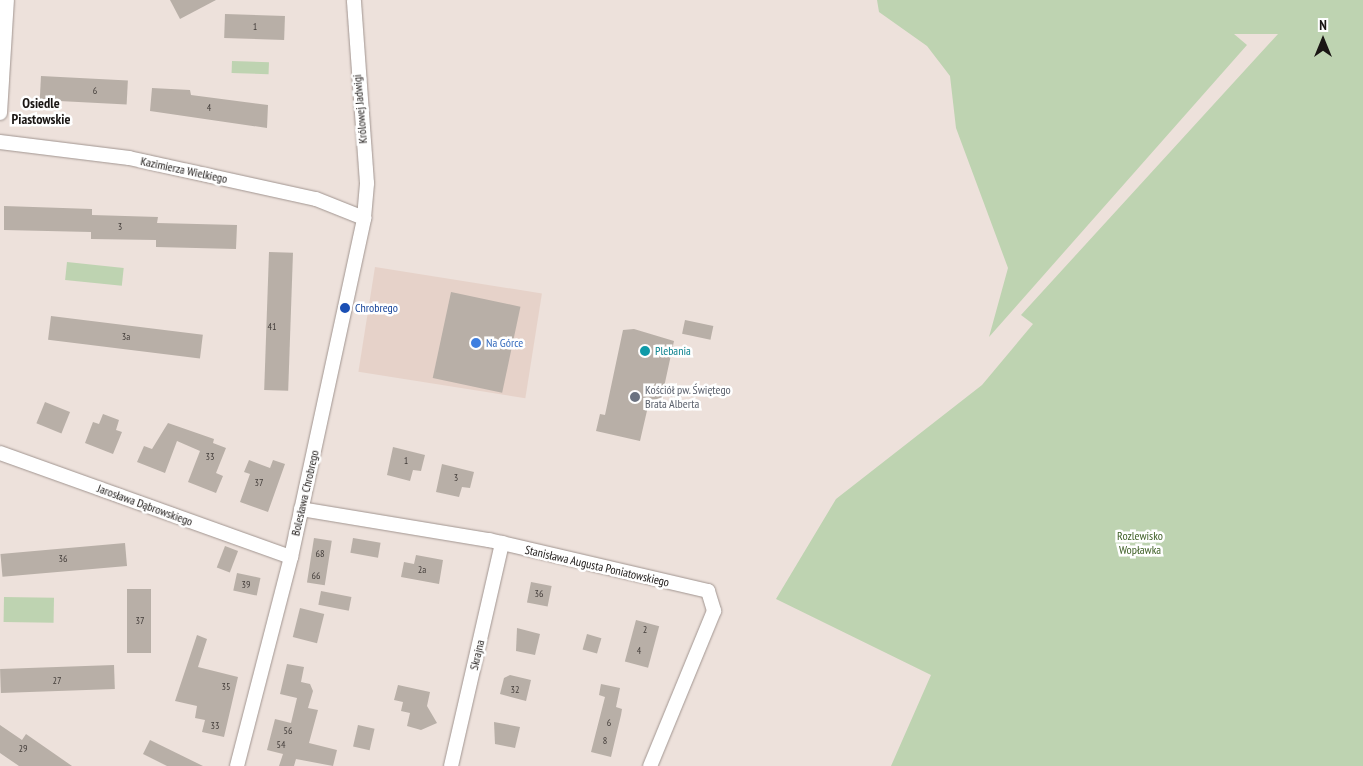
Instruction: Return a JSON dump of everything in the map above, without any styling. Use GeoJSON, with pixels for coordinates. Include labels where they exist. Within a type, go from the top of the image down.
{"type":"FeatureCollection","features":[{"type":"Feature","properties":{"kind":"street"},"geometry":{"type":"LineString","coordinates":[[0,112],[7,0]]}},
{"type":"Feature","properties":{"kind":"street","name":"Królowej Jadwigi"},"geometry":{"type":"LineString","coordinates":[[354,0],[367,183],[364,218]]}},
{"type":"Feature","properties":{"kind":"street","name":"Kazimierza Wielkiego"},"geometry":{"type":"LineString","coordinates":[[0,142],[129,158],[316,200],[364,218]]}},
{"type":"Feature","properties":{"kind":"street","name":"Bolesława Chrobrego"},"geometry":{"type":"LineString","coordinates":[[237,766],[290,557],[364,218]]}},
{"type":"Feature","properties":{"kind":"street","name":"Jarosława Dąbrowskiego"},"geometry":{"type":"LineString","coordinates":[[0,454],[290,557]]}},
{"type":"Feature","properties":{"kind":"street","name":"Stanisława Augusta Poniatowskiego"},"geometry":{"type":"LineString","coordinates":[[301,509],[502,543],[708,591],[714,612],[650,766]]}},
{"type":"Feature","properties":{"kind":"street","name":"Skrajna"},"geometry":{"type":"LineString","coordinates":[[451,766],[502,543]]}},
{"type":"Feature","properties":{"kind":"shaded area"},"geometry":{"type":"Polygon","coordinates":[[[375,267],[542,293],[525,398],[358,372],[375,267]]]}},
{"type":"Feature","properties":{"kind":"green space","name":"Rozlewisko Wopławka"},"geometry":{"type":"Polygon","coordinates":[[[877,0],[1363,0],[1363,766],[891,766],[931,675],[776,599],[836,499],[982,385],[1033,324],[1021,315],[1278,34],[1234,34],[1247,45],[989,337],[1008,268],[956,128],[950,76],[927,46],[879,12],[877,0]]]}},
{"type":"Feature","properties":{"kind":"green space"},"geometry":{"type":"Polygon","coordinates":[[[232,61],[269,62],[269,74],[232,73],[232,61]]]}},
{"type":"Feature","properties":{"kind":"green space"},"geometry":{"type":"Polygon","coordinates":[[[67,262],[124,268],[122,286],[65,280],[67,262]]]}},
{"type":"Feature","properties":{"kind":"green space"},"geometry":{"type":"Polygon","coordinates":[[[4,597],[54,598],[54,623],[4,622],[4,597]]]}},
{"type":"Feature","properties":{"kind":"building"},"geometry":{"type":"Polygon","coordinates":[[[170,0],[216,0],[180,19],[170,0]]]}},
{"type":"Feature","properties":{"kind":"building"},"geometry":{"type":"Polygon","coordinates":[[[225,14],[285,16],[284,40],[224,38],[225,14]]]}},
{"type":"Feature","properties":{"kind":"building"},"geometry":{"type":"Polygon","coordinates":[[[41,76],[128,81],[127,105],[40,100],[41,76]]]}},
{"type":"Feature","properties":{"kind":"building"},"geometry":{"type":"Polygon","coordinates":[[[152,88],[190,90],[191,95],[268,105],[267,128],[150,111],[152,88]]]}},
{"type":"Feature","properties":{"kind":"building"},"geometry":{"type":"Polygon","coordinates":[[[4,206],[92,209],[92,215],[158,217],[157,223],[237,225],[236,249],[156,247],[156,240],[91,239],[91,232],[4,230],[4,206]]]}},
{"type":"Feature","properties":{"kind":"building"},"geometry":{"type":"Polygon","coordinates":[[[269,252],[293,253],[288,391],[264,390],[269,252]]]}},
{"type":"Feature","properties":{"kind":"building","name":"Na Górce"},"geometry":{"type":"Polygon","coordinates":[[[451,292],[520,307],[502,393],[433,378],[451,292]]]}},
{"type":"Feature","properties":{"kind":"building"},"geometry":{"type":"Polygon","coordinates":[[[51,316],[203,335],[200,358],[48,340],[51,316]]]}},
{"type":"Feature","properties":{"kind":"building"},"geometry":{"type":"Polygon","coordinates":[[[685,320],[713,326],[710,340],[682,334],[685,320]]]}},
{"type":"Feature","properties":{"kind":"building","name":"Kościół pw. Świętego Brata Alberta"},"geometry":{"type":"Polygon","coordinates":[[[634,329],[674,341],[661,401],[649,402],[640,441],[596,431],[600,414],[605,415],[623,330],[634,329]]]}},
{"type":"Feature","properties":{"kind":"building"},"geometry":{"type":"Polygon","coordinates":[[[45,402],[70,412],[61,433],[36,423],[45,402]]]}},
{"type":"Feature","properties":{"kind":"building"},"geometry":{"type":"Polygon","coordinates":[[[103,414],[119,420],[116,430],[122,432],[113,454],[85,443],[93,422],[99,424],[103,414]]]}},
{"type":"Feature","properties":{"kind":"building"},"geometry":{"type":"Polygon","coordinates":[[[168,423],[214,439],[213,443],[226,448],[216,473],[223,476],[216,493],[188,482],[200,451],[177,441],[165,473],[137,462],[144,446],[152,449],[168,423]]]}},
{"type":"Feature","properties":{"kind":"building"},"geometry":{"type":"Polygon","coordinates":[[[393,447],[425,455],[421,471],[413,470],[410,481],[387,475],[393,447]]]}},
{"type":"Feature","properties":{"kind":"building"},"geometry":{"type":"Polygon","coordinates":[[[249,460],[270,468],[273,460],[285,464],[268,512],[240,502],[250,474],[244,472],[249,460]]]}},
{"type":"Feature","properties":{"kind":"building"},"geometry":{"type":"Polygon","coordinates":[[[442,464],[474,472],[470,488],[462,487],[459,497],[436,492],[442,464]]]}},
{"type":"Feature","properties":{"kind":"building"},"geometry":{"type":"Polygon","coordinates":[[[314,538],[332,541],[325,585],[307,582],[314,538]]]}},
{"type":"Feature","properties":{"kind":"building"},"geometry":{"type":"Polygon","coordinates":[[[353,538],[381,543],[378,558],[350,553],[353,538]]]}},
{"type":"Feature","properties":{"kind":"building"},"geometry":{"type":"Polygon","coordinates":[[[125,543],[127,566],[2,577],[0,554],[125,543]]]}},
{"type":"Feature","properties":{"kind":"building"},"geometry":{"type":"Polygon","coordinates":[[[225,546],[238,551],[230,572],[217,567],[225,546]]]}},
{"type":"Feature","properties":{"kind":"building"},"geometry":{"type":"Polygon","coordinates":[[[416,555],[443,560],[439,584],[401,577],[404,562],[414,564],[416,555]]]}},
{"type":"Feature","properties":{"kind":"building"},"geometry":{"type":"Polygon","coordinates":[[[237,573],[260,578],[257,596],[233,591],[237,573]]]}},
{"type":"Feature","properties":{"kind":"building"},"geometry":{"type":"Polygon","coordinates":[[[531,582],[552,586],[548,607],[527,603],[531,582]]]}},
{"type":"Feature","properties":{"kind":"building"},"geometry":{"type":"Polygon","coordinates":[[[127,589],[151,589],[151,653],[127,653],[127,589]]]}},
{"type":"Feature","properties":{"kind":"building"},"geometry":{"type":"Polygon","coordinates":[[[321,591],[351,597],[349,611],[318,605],[321,591]]]}},
{"type":"Feature","properties":{"kind":"building"},"geometry":{"type":"Polygon","coordinates":[[[300,608],[324,614],[317,643],[293,637],[300,608]]]}},
{"type":"Feature","properties":{"kind":"building"},"geometry":{"type":"Polygon","coordinates":[[[636,620],[659,626],[648,668],[625,662],[636,620]]]}},
{"type":"Feature","properties":{"kind":"building"},"geometry":{"type":"Polygon","coordinates":[[[517,628],[540,634],[535,655],[516,651],[517,628]]]}},
{"type":"Feature","properties":{"kind":"building"},"geometry":{"type":"Polygon","coordinates":[[[587,634],[601,638],[597,654],[583,649],[587,634]]]}},
{"type":"Feature","properties":{"kind":"building"},"geometry":{"type":"Polygon","coordinates":[[[197,635],[207,639],[198,667],[238,677],[224,737],[202,732],[205,720],[195,718],[197,706],[175,701],[197,635]]]}},
{"type":"Feature","properties":{"kind":"building"},"geometry":{"type":"Polygon","coordinates":[[[287,664],[304,667],[301,682],[310,684],[313,691],[308,708],[318,710],[309,743],[337,750],[333,766],[296,759],[294,766],[279,766],[283,754],[267,750],[275,719],[291,723],[297,698],[280,694],[287,664]]]}},
{"type":"Feature","properties":{"kind":"building"},"geometry":{"type":"Polygon","coordinates":[[[114,665],[115,689],[1,693],[0,669],[114,665]]]}},
{"type":"Feature","properties":{"kind":"building"},"geometry":{"type":"Polygon","coordinates":[[[510,675],[531,680],[526,701],[500,694],[504,678],[510,675]]]}},
{"type":"Feature","properties":{"kind":"building"},"geometry":{"type":"Polygon","coordinates":[[[601,684],[620,688],[616,707],[622,709],[611,757],[591,752],[605,697],[599,695],[601,684]]]}},
{"type":"Feature","properties":{"kind":"building"},"geometry":{"type":"Polygon","coordinates":[[[398,685],[430,692],[427,706],[437,723],[421,730],[407,726],[410,713],[401,711],[403,702],[394,700],[398,685]]]}},
{"type":"Feature","properties":{"kind":"building"},"geometry":{"type":"Polygon","coordinates":[[[494,722],[520,727],[515,748],[495,744],[494,722]]]}},
{"type":"Feature","properties":{"kind":"building"},"geometry":{"type":"Polygon","coordinates":[[[0,725],[22,740],[26,734],[72,766],[19,766],[0,753],[0,725]]]}},
{"type":"Feature","properties":{"kind":"building"},"geometry":{"type":"Polygon","coordinates":[[[358,725],[375,729],[370,750],[353,746],[358,725]]]}},
{"type":"Feature","properties":{"kind":"building"},"geometry":{"type":"Polygon","coordinates":[[[150,740],[203,766],[167,766],[143,754],[150,740]]]}},
{"type":"Feature","properties":{"kind":"place","name":"Chrobrego"},"geometry":{"type":"Point","coordinates":[345,308]}},
{"type":"Feature","properties":{"kind":"place","name":"Na Górce"},"geometry":{"type":"Point","coordinates":[476,343]}},
{"type":"Feature","properties":{"kind":"place","name":"Plebania"},"geometry":{"type":"Point","coordinates":[645,351]}},
{"type":"Feature","properties":{"kind":"place","name":"Kościół pw. Świętego Brata Alberta"},"geometry":{"type":"Point","coordinates":[635,397]}},
{"type":"Feature","properties":{"kind":"district","name":"Osiedle Piastowskie"},"geometry":{"type":"Point","coordinates":[41,112]}}]}
